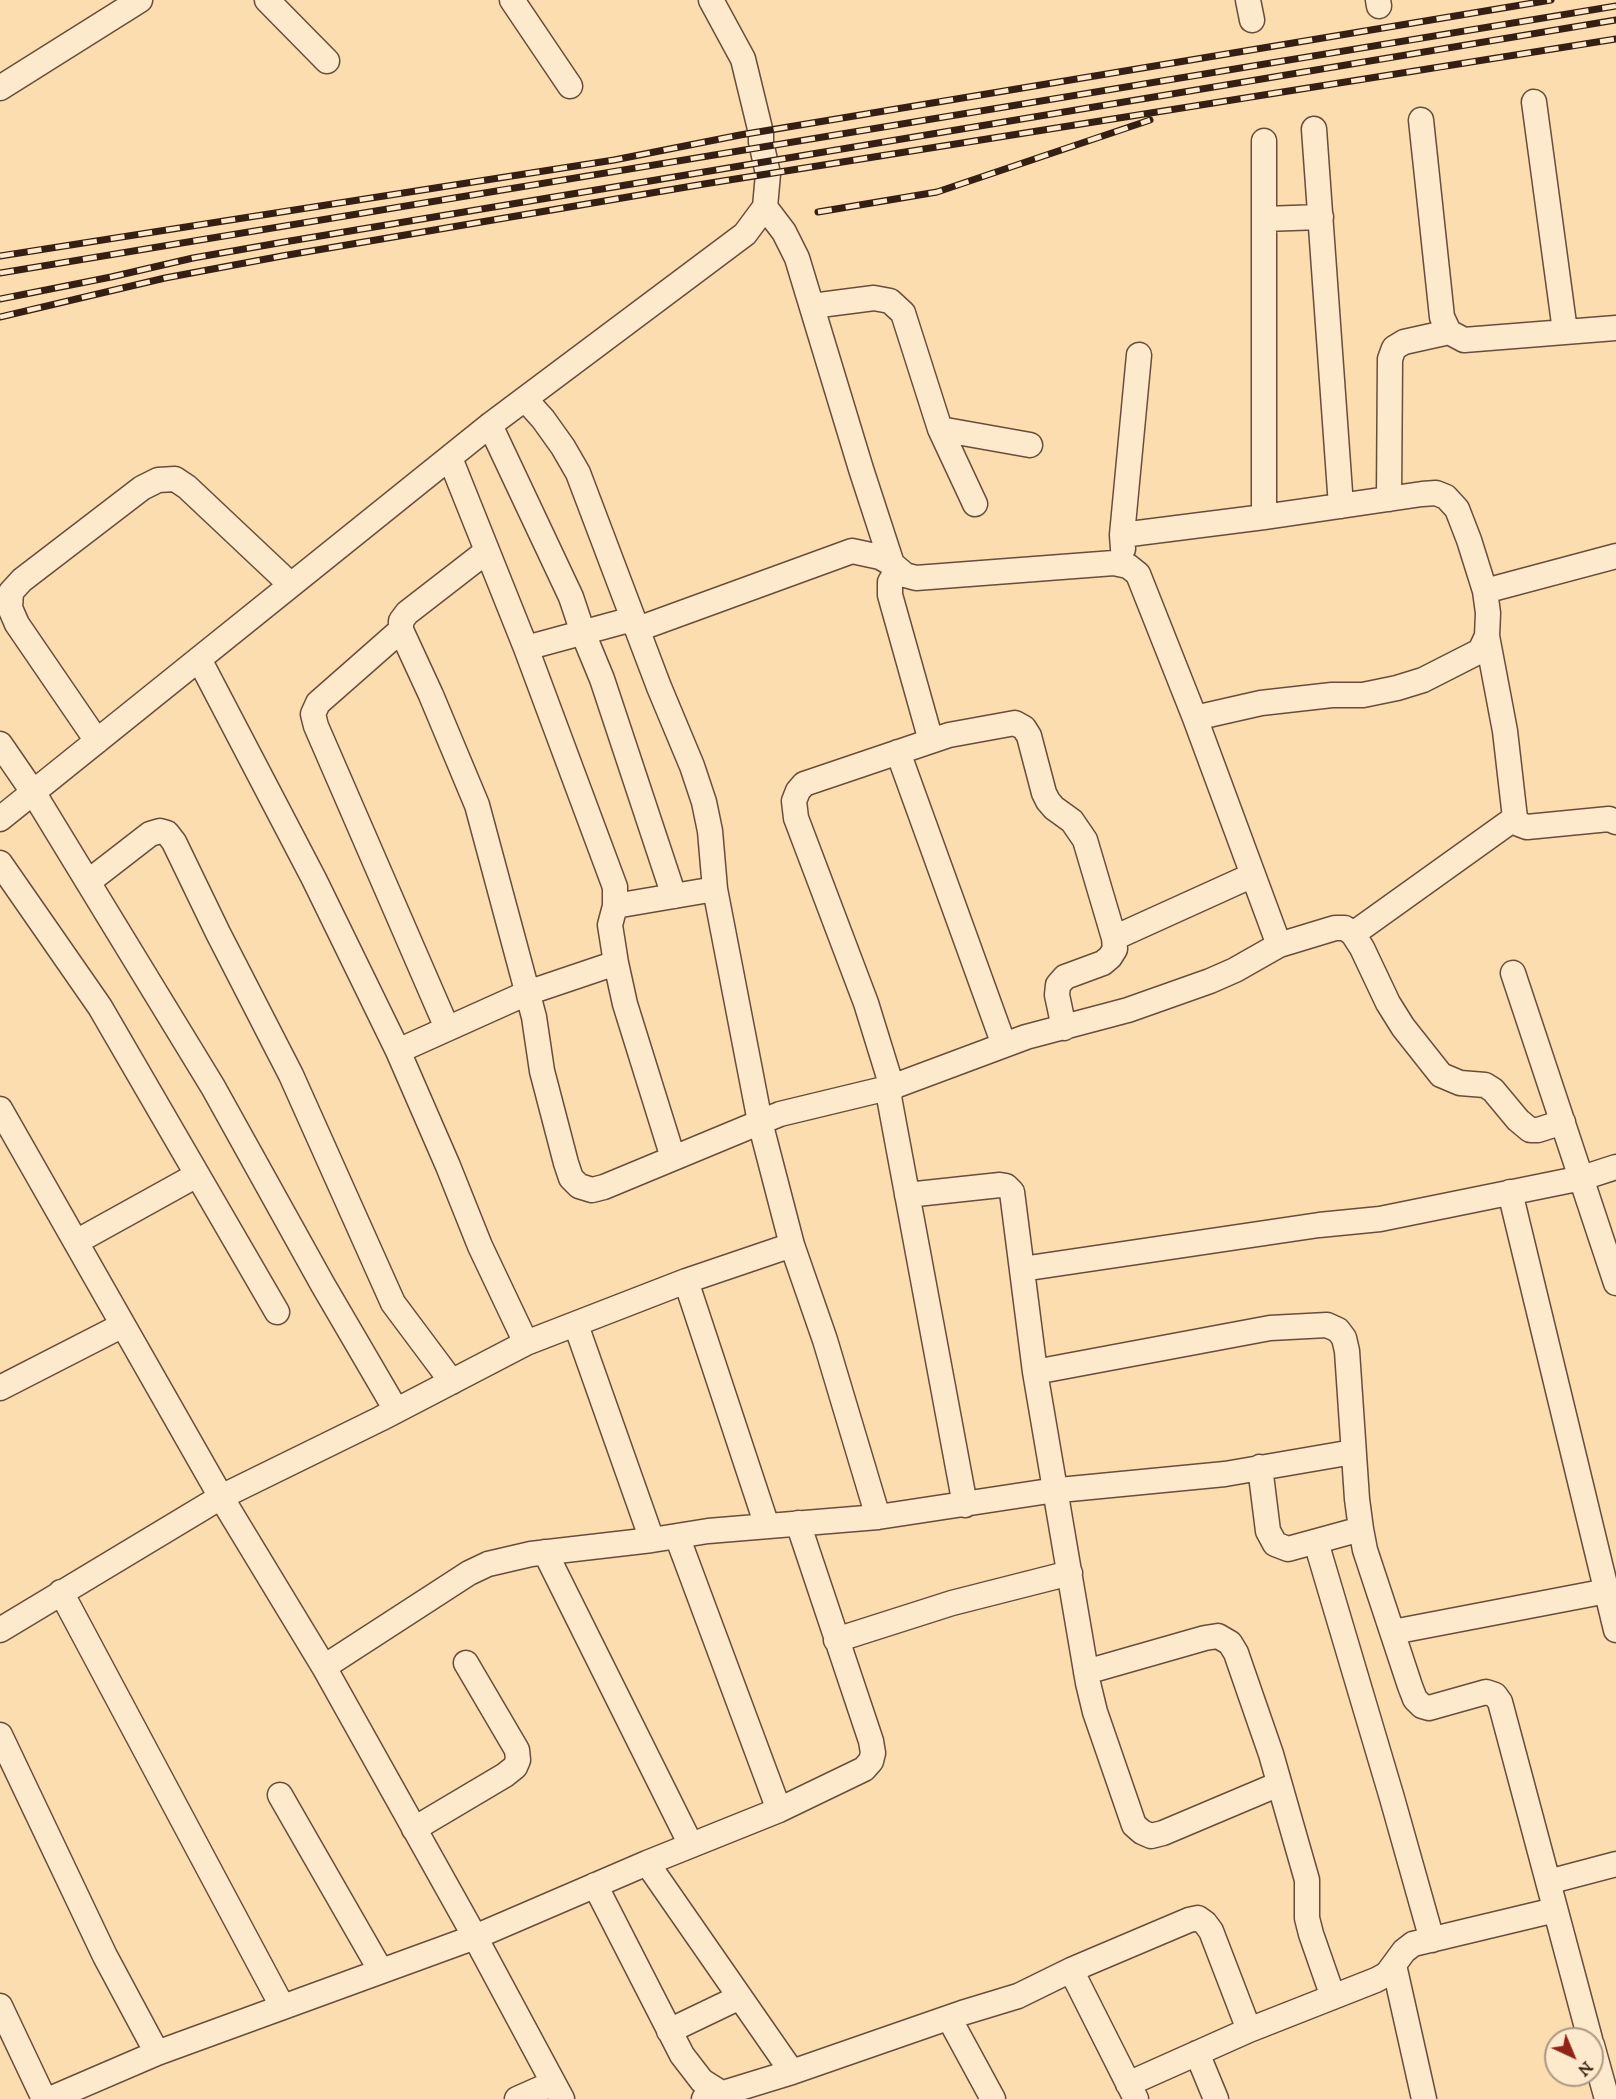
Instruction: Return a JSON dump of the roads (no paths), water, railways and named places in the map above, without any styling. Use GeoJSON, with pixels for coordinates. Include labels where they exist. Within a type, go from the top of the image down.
{"type":"FeatureCollection","features":[{"type":"Feature","properties":{"kind":"street"},"geometry":{"type":"LineString","coordinates":[[0,88],[140,0]]}},
{"type":"Feature","properties":{"kind":"street"},"geometry":{"type":"LineString","coordinates":[[267,0],[327,61]]}},
{"type":"Feature","properties":{"kind":"street"},"geometry":{"type":"LineString","coordinates":[[512,0],[570,86]]}},
{"type":"Feature","properties":{"kind":"street"},"geometry":{"type":"LineString","coordinates":[[0,819],[490,425],[745,234],[765,207],[768,174],[743,58],[711,0]]}},
{"type":"Feature","properties":{"kind":"street"},"geometry":{"type":"LineString","coordinates":[[1534,102],[1565,331]]}},
{"type":"Feature","properties":{"kind":"street"},"geometry":{"type":"LineString","coordinates":[[1421,120],[1442,316],[1449,332],[1464,340],[1616,328]]}},
{"type":"Feature","properties":{"kind":"street"},"geometry":{"type":"LineString","coordinates":[[1314,129],[1341,506]]}},
{"type":"Feature","properties":{"kind":"street"},"geometry":{"type":"LineString","coordinates":[[1264,141],[1264,517]]}},
{"type":"Feature","properties":{"kind":"street"},"geometry":{"type":"LineString","coordinates":[[765,207],[784,232],[797,258],[861,469],[895,567],[890,582],[890,595],[931,741]]}},
{"type":"Feature","properties":{"kind":"street"},"geometry":{"type":"LineString","coordinates":[[1264,219],[1320,217]]}},
{"type":"Feature","properties":{"kind":"street"},"geometry":{"type":"LineString","coordinates":[[812,306],[874,298],[890,301],[903,313],[940,429],[975,504]]}},
{"type":"Feature","properties":{"kind":"street"},"geometry":{"type":"LineString","coordinates":[[1389,499],[1390,359],[1394,348],[1404,342],[1449,332]]}},
{"type":"Feature","properties":{"kind":"street"},"geometry":{"type":"LineString","coordinates":[[1128,566],[1122,535],[1139,355]]}},
{"type":"Feature","properties":{"kind":"street"},"geometry":{"type":"LineString","coordinates":[[525,399],[543,419],[578,473],[704,802],[710,831],[715,889],[760,1122],[792,1245],[825,1340],[878,1517]]}},
{"type":"Feature","properties":{"kind":"street"},"geometry":{"type":"LineString","coordinates":[[490,425],[571,597],[602,679],[674,896]]}},
{"type":"Feature","properties":{"kind":"street"},"geometry":{"type":"LineString","coordinates":[[940,429],[1030,445]]}},
{"type":"Feature","properties":{"kind":"street"},"geometry":{"type":"LineString","coordinates":[[450,458],[526,648],[615,887],[615,906],[610,925],[616,963],[626,1004],[673,1158]]}},
{"type":"Feature","properties":{"kind":"street"},"geometry":{"type":"LineString","coordinates":[[97,741],[17,624],[5,602],[22,580],[142,488],[158,480],[175,479],[188,487],[291,585]]}},
{"type":"Feature","properties":{"kind":"street"},"geometry":{"type":"LineString","coordinates":[[1122,535],[1422,494],[1436,493],[1446,497],[1457,509],[1485,591],[1488,613],[1487,636],[1505,731],[1515,818],[1519,824],[1527,827],[1609,819],[1616,822]]}},
{"type":"Feature","properties":{"kind":"street"},"geometry":{"type":"LineString","coordinates":[[487,551],[407,613],[402,621],[401,630],[477,805],[534,1017],[542,1071],[571,1178],[579,1186],[592,1190],[604,1187],[780,1114],[892,1087],[1004,1045],[1128,1010],[1210,981],[1279,945],[1335,928],[1345,928],[1353,934],[1388,1003],[1403,1027],[1441,1075],[1460,1083],[1485,1085],[1493,1090],[1518,1120],[1530,1130],[1538,1130],[1563,1122]]}},
{"type":"Feature","properties":{"kind":"street"},"geometry":{"type":"LineString","coordinates":[[638,629],[852,551],[880,557],[916,578],[1114,563],[1128,566],[1138,574],[1195,718],[1279,945]]}},
{"type":"Feature","properties":{"kind":"street"},"geometry":{"type":"LineString","coordinates":[[1485,591],[1616,556]]}},
{"type":"Feature","properties":{"kind":"street"},"geometry":{"type":"LineString","coordinates":[[526,648],[629,620],[638,629]]}},
{"type":"Feature","properties":{"kind":"street"},"geometry":{"type":"LineString","coordinates":[[401,630],[318,703],[313,714],[316,726],[447,1028]]}},
{"type":"Feature","properties":{"kind":"street"},"geometry":{"type":"LineString","coordinates":[[1195,718],[1261,703],[1332,694],[1364,694],[1397,688],[1423,680],[1461,662],[1480,651],[1487,636]]}},
{"type":"Feature","properties":{"kind":"street"},"geometry":{"type":"LineString","coordinates":[[199,659],[314,879],[398,1051],[480,1246],[526,1343]]}},
{"type":"Feature","properties":{"kind":"street"},"geometry":{"type":"LineString","coordinates":[[965,1505],[889,1097],[892,1087],[866,1003],[796,818],[794,801],[804,784],[948,735],[1015,723],[1023,728],[1029,736],[1048,801],[1072,821],[1085,840],[1114,938],[1115,949],[1103,963],[1065,977],[1058,985],[1057,995],[1064,1028]]}},
{"type":"Feature","properties":{"kind":"street"},"geometry":{"type":"LineString","coordinates":[[0,744],[33,792],[213,1087],[323,1285],[396,1410]]}},
{"type":"Feature","properties":{"kind":"street"},"geometry":{"type":"LineString","coordinates":[[898,752],[1004,1045]]}},
{"type":"Feature","properties":{"kind":"street"},"geometry":{"type":"LineString","coordinates":[[1353,934],[1515,818]]}},
{"type":"Feature","properties":{"kind":"street"},"geometry":{"type":"LineString","coordinates":[[88,882],[150,834],[160,831],[167,833],[174,842],[291,1075],[393,1304],[452,1382]]}},
{"type":"Feature","properties":{"kind":"street"},"geometry":{"type":"LineString","coordinates":[[0,862],[100,1007],[277,1312]]}},
{"type":"Feature","properties":{"kind":"street"},"geometry":{"type":"LineString","coordinates":[[1114,938],[1253,875]]}},
{"type":"Feature","properties":{"kind":"street"},"geometry":{"type":"LineString","coordinates":[[615,906],[715,889]]}},
{"type":"Feature","properties":{"kind":"street"},"geometry":{"type":"LineString","coordinates":[[398,1051],[527,993],[616,963]]}},
{"type":"Feature","properties":{"kind":"street"},"geometry":{"type":"LineString","coordinates":[[1513,973],[1616,1283]]}},
{"type":"Feature","properties":{"kind":"street"},"geometry":{"type":"LineString","coordinates":[[0,1109],[6,1133],[76,1242],[221,1497],[324,1667],[475,1937],[557,2091],[517,2099]]}},
{"type":"Feature","properties":{"kind":"street"},"geometry":{"type":"LineString","coordinates":[[1022,1269],[1319,1225],[1380,1219],[1582,1178],[1616,1167]]}},
{"type":"Feature","properties":{"kind":"street"},"geometry":{"type":"LineString","coordinates":[[76,1242],[197,1175]]}},
{"type":"Feature","properties":{"kind":"street"},"geometry":{"type":"LineString","coordinates":[[907,1195],[1006,1186],[1012,1192],[1035,1372],[1086,1672],[1095,1712],[1134,1825],[1151,1836],[1163,1833],[1279,1784]]}},
{"type":"Feature","properties":{"kind":"street"},"geometry":{"type":"LineString","coordinates":[[1510,1192],[1616,1630]]}},
{"type":"Feature","properties":{"kind":"street"},"geometry":{"type":"LineString","coordinates":[[0,1630],[221,1497],[526,1343],[686,1281],[792,1245]]}},
{"type":"Feature","properties":{"kind":"street"},"geometry":{"type":"LineString","coordinates":[[686,1281],[767,1526]]}},
{"type":"Feature","properties":{"kind":"street"},"geometry":{"type":"LineString","coordinates":[[0,1388],[123,1325]]}},
{"type":"Feature","properties":{"kind":"street"},"geometry":{"type":"LineString","coordinates":[[576,1325],[652,1540]]}},
{"type":"Feature","properties":{"kind":"street"},"geometry":{"type":"LineString","coordinates":[[1035,1372],[1270,1328],[1327,1325],[1338,1330],[1344,1338],[1347,1351],[1353,1452],[1365,1550],[1415,1699],[1422,1706],[1429,1708],[1486,1692],[1495,1695],[1500,1702],[1587,2027]]}},
{"type":"Feature","properties":{"kind":"street"},"geometry":{"type":"LineString","coordinates":[[324,1667],[469,1573],[504,1559],[677,1536],[878,1517],[1056,1491],[1225,1474],[1353,1452]]}},
{"type":"Feature","properties":{"kind":"street"},"geometry":{"type":"LineString","coordinates":[[1260,1467],[1268,1531],[1275,1544],[1288,1549],[1361,1528]]}},
{"type":"Feature","properties":{"kind":"street"},"geometry":{"type":"LineString","coordinates":[[50,2099],[157,2053],[475,1937],[778,1810],[864,1769],[871,1761],[873,1753],[871,1741],[798,1523]]}},
{"type":"Feature","properties":{"kind":"street"},"geometry":{"type":"LineString","coordinates":[[677,1536],[778,1810]]}},
{"type":"Feature","properties":{"kind":"street"},"geometry":{"type":"LineString","coordinates":[[1316,1542],[1392,1798],[1431,1940]]}},
{"type":"Feature","properties":{"kind":"street"},"geometry":{"type":"LineString","coordinates":[[545,1552],[691,1845]]}},
{"type":"Feature","properties":{"kind":"street"},"geometry":{"type":"LineString","coordinates":[[836,1640],[952,1603],[1070,1573]]}},
{"type":"Feature","properties":{"kind":"street"},"geometry":{"type":"LineString","coordinates":[[1393,1632],[1607,1591]]}},
{"type":"Feature","properties":{"kind":"street"},"geometry":{"type":"LineString","coordinates":[[61,1592],[282,2006]]}},
{"type":"Feature","properties":{"kind":"street"},"geometry":{"type":"LineString","coordinates":[[1086,1672],[1205,1638],[1218,1636],[1230,1643],[1236,1653],[1255,1709],[1307,1880],[1307,1918],[1333,1997]]}},
{"type":"Feature","properties":{"kind":"street"},"geometry":{"type":"LineString","coordinates":[[414,1828],[505,1775],[515,1767],[518,1760],[517,1750],[466,1664]]}},
{"type":"Feature","properties":{"kind":"street"},"geometry":{"type":"LineString","coordinates":[[0,1735],[105,1956],[157,2053]]}},
{"type":"Feature","properties":{"kind":"street"},"geometry":{"type":"LineString","coordinates":[[280,1795],[381,1971]]}},
{"type":"Feature","properties":{"kind":"street"},"geometry":{"type":"LineString","coordinates":[[647,1863],[792,2072]]}},
{"type":"Feature","properties":{"kind":"street"},"geometry":{"type":"LineString","coordinates":[[1548,1882],[1616,1864]]}},
{"type":"Feature","properties":{"kind":"street"},"geometry":{"type":"LineString","coordinates":[[595,1885],[690,2068],[718,2097],[1018,1996],[1071,1970],[1198,1918],[1211,1931],[1249,2030]]}},
{"type":"Feature","properties":{"kind":"street"},"geometry":{"type":"LineString","coordinates":[[1071,1970],[1132,2091],[1197,2053],[1376,1980],[1387,1974],[1404,1951],[1413,1944],[1555,1910]]}},
{"type":"Feature","properties":{"kind":"street"},"geometry":{"type":"LineString","coordinates":[[1394,1965],[1424,2099]]}},
{"type":"Feature","properties":{"kind":"street"},"geometry":{"type":"LineString","coordinates":[[669,2031],[740,1997]]}},
{"type":"Feature","properties":{"kind":"street"},"geometry":{"type":"LineString","coordinates":[[0,2006],[44,2099]]}},
{"type":"Feature","properties":{"kind":"street"},"geometry":{"type":"LineString","coordinates":[[949,2018],[993,2099]]}},
{"type":"Feature","properties":{"kind":"street"},"geometry":{"type":"LineString","coordinates":[[1197,2053],[1216,2099]]}},
{"type":"Feature","properties":{"kind":"railway"},"geometry":{"type":"LineString","coordinates":[[0,256],[614,160],[740,135],[1551,0]]}},
{"type":"Feature","properties":{"kind":"railway"},"geometry":{"type":"LineString","coordinates":[[0,273],[1616,6]]}},
{"type":"Feature","properties":{"kind":"railway"},"geometry":{"type":"LineString","coordinates":[[0,299],[193,258],[284,242],[1616,20]]}},
{"type":"Feature","properties":{"kind":"railway"},"geometry":{"type":"LineString","coordinates":[[0,317],[165,278],[282,256],[704,184],[1616,39]]}},
{"type":"Feature","properties":{"kind":"railway"},"geometry":{"type":"LineString","coordinates":[[818,212],[937,192],[1150,120]]}}]}
